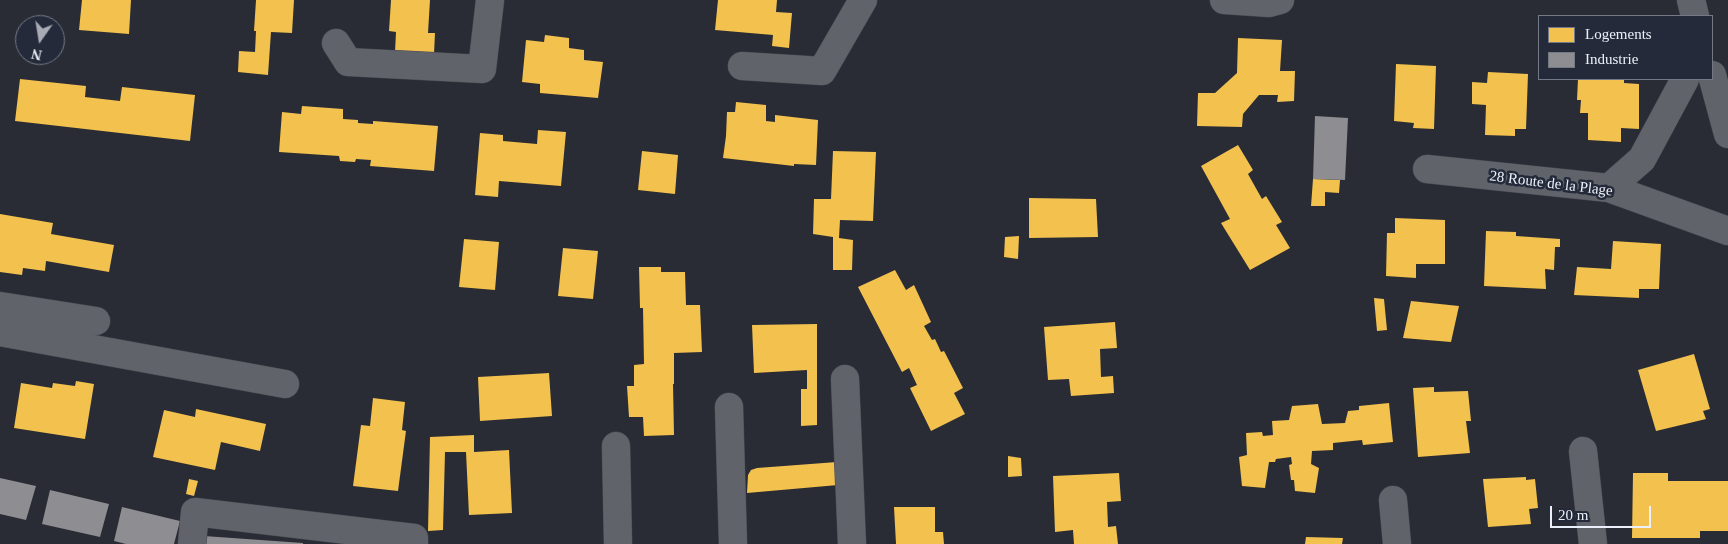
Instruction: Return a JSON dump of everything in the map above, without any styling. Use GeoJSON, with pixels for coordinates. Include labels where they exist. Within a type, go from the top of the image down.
{"type":"FeatureCollection","features":[{"type":"Feature","properties":{"kind":"street"},"geometry":{"type":"LineString","coordinates":[[336,43],[348,62],[482,69],[490,0]]}},
{"type":"Feature","properties":{"kind":"street"},"geometry":{"type":"LineString","coordinates":[[742,66],[822,70],[863,0]]}},
{"type":"Feature","properties":{"kind":"street"},"geometry":{"type":"LineString","coordinates":[[1224,0],[1269,3],[1280,0]]}},
{"type":"Feature","properties":{"kind":"street"},"geometry":{"type":"LineString","coordinates":[[1691,0],[1695,15]]}},
{"type":"Feature","properties":{"kind":"street"},"geometry":{"type":"LineString","coordinates":[[1713,79],[1728,134]]}},
{"type":"Feature","properties":{"kind":"street"},"geometry":{"type":"LineString","coordinates":[[1609,188],[1642,158],[1684,80]]}},
{"type":"Feature","properties":{"kind":"street","name":"28 Route de la Plage"},"geometry":{"type":"LineString","coordinates":[[1427,169],[1609,188],[1728,231]]}},
{"type":"Feature","properties":{"kind":"street"},"geometry":{"type":"LineString","coordinates":[[0,306],[96,321]]}},
{"type":"Feature","properties":{"kind":"street"},"geometry":{"type":"LineString","coordinates":[[0,332],[285,384]]}},
{"type":"Feature","properties":{"kind":"street"},"geometry":{"type":"LineString","coordinates":[[845,379],[852,544]]}},
{"type":"Feature","properties":{"kind":"street"},"geometry":{"type":"LineString","coordinates":[[729,407],[734,544]]}},
{"type":"Feature","properties":{"kind":"street"},"geometry":{"type":"LineString","coordinates":[[616,446],[618,544]]}},
{"type":"Feature","properties":{"kind":"street"},"geometry":{"type":"LineString","coordinates":[[1583,451],[1593,544]]}},
{"type":"Feature","properties":{"kind":"street"},"geometry":{"type":"LineString","coordinates":[[1393,500],[1397,544]]}},
{"type":"Feature","properties":{"kind":"street"},"geometry":{"type":"LineString","coordinates":[[192,544],[194,512],[414,538],[414,544]]}},
{"type":"Feature","properties":{"kind":"building: Logements"},"geometry":{"type":"Polygon","coordinates":[[[82,0],[131,0],[129,34],[79,30],[82,0]]]}},
{"type":"Feature","properties":{"kind":"building: Logements"},"geometry":{"type":"Polygon","coordinates":[[[256,0],[294,0],[292,33],[271,32],[268,75],[238,72],[239,51],[255,52],[256,0]]]}},
{"type":"Feature","properties":{"kind":"building: Logements"},"geometry":{"type":"Polygon","coordinates":[[[391,0],[430,0],[428,33],[435,33],[434,54],[395,52],[396,32],[389,31],[391,0]]]}},
{"type":"Feature","properties":{"kind":"building: Logements"},"geometry":{"type":"Polygon","coordinates":[[[718,0],[777,0],[776,12],[792,13],[789,48],[772,46],[773,35],[715,30],[718,0]]]}},
{"type":"Feature","properties":{"kind":"building: Logements"},"geometry":{"type":"Polygon","coordinates":[[[545,35],[569,38],[569,48],[584,50],[584,60],[603,62],[598,98],[540,93],[540,84],[522,82],[526,40],[544,42],[545,35]]]}},
{"type":"Feature","properties":{"kind":"building: Logements"},"geometry":{"type":"Polygon","coordinates":[[[1238,38],[1282,40],[1280,71],[1295,71],[1294,101],[1277,102],[1278,95],[1259,95],[1243,114],[1242,127],[1197,126],[1198,93],[1215,93],[1237,73],[1238,38]]]}},
{"type":"Feature","properties":{"kind":"building: Logements"},"geometry":{"type":"Polygon","coordinates":[[[1396,64],[1436,66],[1434,129],[1413,128],[1414,123],[1394,121],[1396,64]]]}},
{"type":"Feature","properties":{"kind":"building: Logements"},"geometry":{"type":"Polygon","coordinates":[[[1488,72],[1528,74],[1526,129],[1515,129],[1515,136],[1485,135],[1486,105],[1472,104],[1472,82],[1487,83],[1488,72]]]}},
{"type":"Feature","properties":{"kind":"building: Logements"},"geometry":{"type":"Polygon","coordinates":[[[20,79],[86,86],[85,97],[120,101],[122,87],[195,95],[190,141],[15,121],[20,79]]]}},
{"type":"Feature","properties":{"kind":"building: Logements"},"geometry":{"type":"Polygon","coordinates":[[[1578,80],[1624,80],[1624,83],[1639,84],[1639,129],[1621,128],[1621,142],[1588,140],[1588,113],[1580,113],[1581,100],[1577,100],[1578,80]]]}},
{"type":"Feature","properties":{"kind":"building: Logements"},"geometry":{"type":"Polygon","coordinates":[[[736,102],[766,105],[766,121],[775,122],[775,115],[818,120],[816,165],[794,164],[794,166],[723,158],[727,112],[735,112],[736,102]]]}},
{"type":"Feature","properties":{"kind":"building: Logements"},"geometry":{"type":"Polygon","coordinates":[[[302,106],[343,109],[343,119],[358,120],[358,123],[373,124],[373,121],[438,126],[434,171],[370,166],[371,160],[340,161],[339,156],[279,152],[282,112],[301,114],[302,106]]]}},
{"type":"Feature","properties":{"kind":"building: Logements"},"geometry":{"type":"Polygon","coordinates":[[[538,130],[566,132],[561,186],[499,181],[498,197],[475,195],[480,133],[503,135],[503,141],[537,144],[538,130]]]}},
{"type":"Feature","properties":{"kind":"building: Logements"},"geometry":{"type":"Polygon","coordinates":[[[1238,145],[1253,170],[1248,174],[1262,199],[1266,196],[1282,222],[1276,225],[1290,248],[1250,270],[1221,223],[1230,219],[1201,166],[1238,145]]]}},
{"type":"Feature","properties":{"kind":"building: Logements"},"geometry":{"type":"Polygon","coordinates":[[[642,151],[678,155],[675,194],[638,190],[642,151]]]}},
{"type":"Feature","properties":{"kind":"building: Logements"},"geometry":{"type":"Polygon","coordinates":[[[833,151],[876,152],[873,221],[840,220],[839,238],[853,240],[852,270],[833,270],[833,237],[813,234],[814,199],[831,199],[833,151]]]}},
{"type":"Feature","properties":{"kind":"building: Logements"},"geometry":{"type":"Polygon","coordinates":[[[1313,179],[1340,180],[1339,193],[1325,192],[1325,206],[1311,206],[1313,179]]]}},
{"type":"Feature","properties":{"kind":"building: Logements"},"geometry":{"type":"Polygon","coordinates":[[[1029,198],[1096,199],[1098,237],[1029,238],[1029,198]]]}},
{"type":"Feature","properties":{"kind":"building: Logements"},"geometry":{"type":"Polygon","coordinates":[[[0,214],[53,223],[51,234],[114,245],[109,272],[46,261],[45,271],[23,268],[22,275],[0,272],[0,214]]]}},
{"type":"Feature","properties":{"kind":"building: Logements"},"geometry":{"type":"Polygon","coordinates":[[[1395,218],[1445,220],[1445,264],[1416,264],[1416,278],[1386,276],[1387,233],[1395,233],[1395,218]]]}},
{"type":"Feature","properties":{"kind":"building: Logements"},"geometry":{"type":"Polygon","coordinates":[[[1486,231],[1516,232],[1516,236],[1560,239],[1560,247],[1555,247],[1554,270],[1545,269],[1546,289],[1484,286],[1486,231]]]}},
{"type":"Feature","properties":{"kind":"building: Logements"},"geometry":{"type":"Polygon","coordinates":[[[1019,236],[1018,259],[1004,257],[1005,237],[1019,236]]]}},
{"type":"Feature","properties":{"kind":"building: Logements"},"geometry":{"type":"Polygon","coordinates":[[[464,239],[499,242],[495,290],[459,287],[464,239]]]}},
{"type":"Feature","properties":{"kind":"building: Logements"},"geometry":{"type":"Polygon","coordinates":[[[1613,241],[1661,244],[1659,289],[1639,289],[1639,298],[1574,295],[1577,267],[1611,269],[1613,241]]]}},
{"type":"Feature","properties":{"kind":"building: Logements"},"geometry":{"type":"Polygon","coordinates":[[[563,248],[598,251],[593,299],[558,296],[563,248]]]}},
{"type":"Feature","properties":{"kind":"building: Logements"},"geometry":{"type":"Polygon","coordinates":[[[639,267],[661,267],[661,272],[685,272],[686,305],[700,305],[702,352],[674,353],[674,435],[644,436],[643,417],[629,417],[627,386],[634,386],[634,365],[644,364],[643,308],[640,308],[639,267]]]}},
{"type":"Feature","properties":{"kind":"building: Logements"},"geometry":{"type":"Polygon","coordinates":[[[895,270],[906,290],[914,285],[931,322],[924,326],[932,340],[935,339],[941,352],[944,351],[963,388],[954,393],[965,414],[931,431],[910,388],[917,385],[909,368],[902,372],[858,287],[895,270]]]}},
{"type":"Feature","properties":{"kind":"building: Logements"},"geometry":{"type":"Polygon","coordinates":[[[1374,298],[1384,299],[1387,330],[1377,331],[1374,298]]]}},
{"type":"Feature","properties":{"kind":"building: Logements"},"geometry":{"type":"Polygon","coordinates":[[[1411,301],[1459,306],[1451,342],[1403,338],[1411,301]]]}},
{"type":"Feature","properties":{"kind":"building: Logements"},"geometry":{"type":"Polygon","coordinates":[[[1115,322],[1117,348],[1100,349],[1101,377],[1113,376],[1114,393],[1071,396],[1069,379],[1048,380],[1044,327],[1115,322]]]}},
{"type":"Feature","properties":{"kind":"building: Logements"},"geometry":{"type":"Polygon","coordinates":[[[817,324],[817,425],[801,426],[801,389],[807,389],[807,370],[754,373],[752,325],[817,324]]]}},
{"type":"Feature","properties":{"kind":"building: Logements"},"geometry":{"type":"Polygon","coordinates":[[[1694,354],[1710,409],[1703,411],[1706,419],[1656,431],[1638,370],[1694,354]]]}},
{"type":"Feature","properties":{"kind":"building: Logements"},"geometry":{"type":"Polygon","coordinates":[[[549,373],[552,416],[480,421],[478,377],[549,373]]]}},
{"type":"Feature","properties":{"kind":"building: Logements"},"geometry":{"type":"Polygon","coordinates":[[[76,381],[94,384],[85,439],[14,428],[21,383],[52,388],[53,383],[75,386],[76,381]]]}},
{"type":"Feature","properties":{"kind":"building: Logements"},"geometry":{"type":"Polygon","coordinates":[[[1434,387],[1434,392],[1468,391],[1471,421],[1466,421],[1470,453],[1418,457],[1413,388],[1434,387]]]}},
{"type":"Feature","properties":{"kind":"building: Logements"},"geometry":{"type":"Polygon","coordinates":[[[373,398],[405,402],[402,430],[406,431],[398,491],[353,486],[361,425],[370,426],[373,398]]]}},
{"type":"Feature","properties":{"kind":"building: Logements"},"geometry":{"type":"Polygon","coordinates":[[[1389,403],[1393,442],[1363,445],[1362,440],[1333,443],[1333,450],[1312,451],[1311,464],[1319,468],[1315,493],[1295,491],[1289,465],[1292,464],[1291,457],[1269,462],[1265,488],[1242,486],[1239,457],[1247,455],[1246,433],[1262,432],[1263,436],[1273,435],[1272,421],[1289,420],[1292,406],[1318,404],[1322,424],[1345,423],[1348,411],[1359,410],[1359,406],[1389,403]]]}},
{"type":"Feature","properties":{"kind":"building: Logements"},"geometry":{"type":"Polygon","coordinates":[[[196,409],[266,424],[260,451],[221,442],[215,470],[153,457],[164,410],[195,417],[196,409]]]}},
{"type":"Feature","properties":{"kind":"building: Logements"},"geometry":{"type":"Polygon","coordinates":[[[474,435],[474,452],[509,450],[512,513],[469,515],[466,452],[445,452],[443,530],[428,531],[430,437],[474,435]]]}},
{"type":"Feature","properties":{"kind":"building: Logements"},"geometry":{"type":"Polygon","coordinates":[[[1008,456],[1021,458],[1022,476],[1008,477],[1008,456]]]}},
{"type":"Feature","properties":{"kind":"building: Logements"},"geometry":{"type":"Polygon","coordinates":[[[837,462],[838,485],[747,493],[748,475],[751,470],[837,462]]]}},
{"type":"Feature","properties":{"kind":"building: Logements"},"geometry":{"type":"Polygon","coordinates":[[[1119,473],[1121,501],[1107,502],[1108,527],[1116,526],[1118,544],[1074,544],[1073,530],[1055,532],[1053,476],[1119,473]]]}},
{"type":"Feature","properties":{"kind":"building: Logements"},"geometry":{"type":"Polygon","coordinates":[[[1633,473],[1668,473],[1668,481],[1728,481],[1728,531],[1700,531],[1700,538],[1632,538],[1633,473]]]}},
{"type":"Feature","properties":{"kind":"building: Logements"},"geometry":{"type":"Polygon","coordinates":[[[1526,477],[1526,480],[1535,479],[1538,508],[1529,509],[1531,524],[1488,527],[1483,479],[1526,477]]]}},
{"type":"Feature","properties":{"kind":"building: Logements"},"geometry":{"type":"Polygon","coordinates":[[[189,479],[198,481],[194,496],[186,494],[189,479]]]}},
{"type":"Feature","properties":{"kind":"building: Logements"},"geometry":{"type":"Polygon","coordinates":[[[894,507],[935,507],[935,532],[943,532],[944,544],[896,544],[894,507]]]}},
{"type":"Feature","properties":{"kind":"building: Logements"},"geometry":{"type":"Polygon","coordinates":[[[1306,537],[1343,538],[1342,544],[1305,544],[1306,537]]]}},
{"type":"Feature","properties":{"kind":"building: Industrie"},"geometry":{"type":"Polygon","coordinates":[[[1315,116],[1348,118],[1345,180],[1313,179],[1315,116]]]}},
{"type":"Feature","properties":{"kind":"building: Industrie"},"geometry":{"type":"Polygon","coordinates":[[[0,478],[36,486],[26,520],[0,514],[0,478]]]}},
{"type":"Feature","properties":{"kind":"building: Industrie"},"geometry":{"type":"Polygon","coordinates":[[[50,490],[109,504],[100,537],[42,524],[50,490]]]}},
{"type":"Feature","properties":{"kind":"building: Industrie"},"geometry":{"type":"Polygon","coordinates":[[[122,507],[180,521],[174,544],[126,544],[114,541],[122,507]]]}},
{"type":"Feature","properties":{"kind":"building: Industrie"},"geometry":{"type":"Polygon","coordinates":[[[204,536],[303,543],[303,544],[203,544],[204,536]]]}}]}
